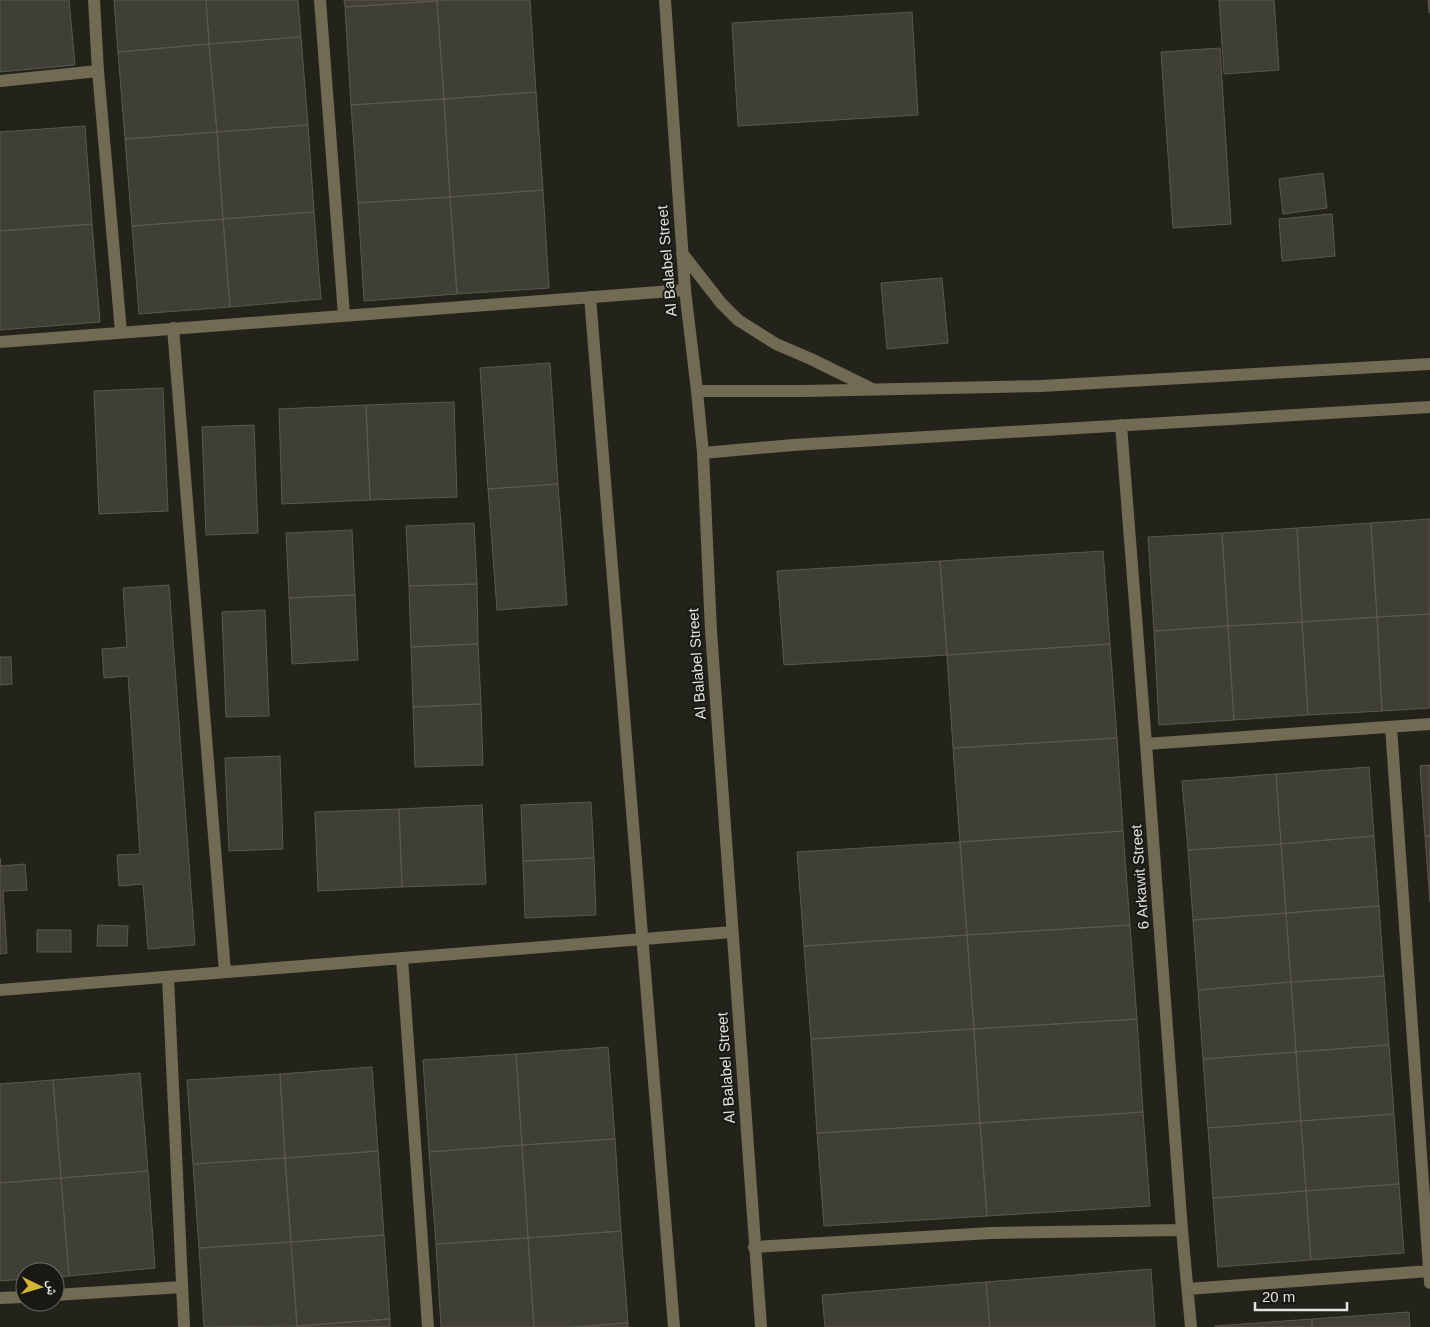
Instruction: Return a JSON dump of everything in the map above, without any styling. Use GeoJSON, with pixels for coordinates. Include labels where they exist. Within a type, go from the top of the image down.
{"type":"FeatureCollection","features":[{"type":"Feature","properties":{"kind":"street"},"geometry":{"type":"LineString","coordinates":[[94,0],[98,71],[121,332]]}},
{"type":"Feature","properties":{"kind":"street"},"geometry":{"type":"LineString","coordinates":[[320,0],[344,315]]}},
{"type":"Feature","properties":{"kind":"street","name":"Al Balabel Street"},"geometry":{"type":"LineString","coordinates":[[665,0],[685,290],[703,453],[711,631],[760,1327]]}},
{"type":"Feature","properties":{"kind":"street"},"geometry":{"type":"LineString","coordinates":[[0,81],[98,71]]}},
{"type":"Feature","properties":{"kind":"street"},"geometry":{"type":"LineString","coordinates":[[682,253],[721,303],[738,320],[776,344],[810,358],[874,390]]}},
{"type":"Feature","properties":{"kind":"street"},"geometry":{"type":"LineString","coordinates":[[0,342],[685,290]]}},
{"type":"Feature","properties":{"kind":"street"},"geometry":{"type":"LineString","coordinates":[[590,297],[674,1327]]}},
{"type":"Feature","properties":{"kind":"street"},"geometry":{"type":"LineString","coordinates":[[173,328],[225,972]]}},
{"type":"Feature","properties":{"kind":"street"},"geometry":{"type":"LineString","coordinates":[[697,391],[874,390],[1050,385],[1430,364]]}},
{"type":"Feature","properties":{"kind":"street"},"geometry":{"type":"LineString","coordinates":[[703,453],[793,445],[1430,407]]}},
{"type":"Feature","properties":{"kind":"street","name":"6 Arkawit Street"},"geometry":{"type":"LineString","coordinates":[[1121,425],[1190,1327]]}},
{"type":"Feature","properties":{"kind":"street"},"geometry":{"type":"LineString","coordinates":[[1146,744],[1430,724]]}},
{"type":"Feature","properties":{"kind":"street"},"geometry":{"type":"LineString","coordinates":[[1188,1289],[1430,1275],[1391,728]]}},
{"type":"Feature","properties":{"kind":"street"},"geometry":{"type":"LineString","coordinates":[[0,990],[732,932]]}},
{"type":"Feature","properties":{"kind":"street"},"geometry":{"type":"LineString","coordinates":[[402,958],[428,1327]]}},
{"type":"Feature","properties":{"kind":"street"},"geometry":{"type":"LineString","coordinates":[[168,977],[184,1327]]}},
{"type":"Feature","properties":{"kind":"street"},"geometry":{"type":"LineString","coordinates":[[754,1246],[991,1233],[1182,1230]]}},
{"type":"Feature","properties":{"kind":"street"},"geometry":{"type":"LineString","coordinates":[[65,1294],[182,1287]]}},
{"type":"Feature","properties":{"kind":"street"},"geometry":{"type":"LineString","coordinates":[[0,1298],[15,1297]]}},
{"type":"Feature","properties":{"kind":"building"},"geometry":{"type":"Polygon","coordinates":[[[0,0],[69,0],[75,65],[0,72],[0,0]]]}},
{"type":"Feature","properties":{"kind":"building"},"geometry":{"type":"Polygon","coordinates":[[[114,0],[206,0],[209,44],[118,52],[114,0]]]}},
{"type":"Feature","properties":{"kind":"building"},"geometry":{"type":"Polygon","coordinates":[[[206,0],[298,0],[301,37],[209,44],[206,0]]]}},
{"type":"Feature","properties":{"kind":"building"},"geometry":{"type":"Polygon","coordinates":[[[344,0],[437,0],[437,1],[345,7],[344,0]]]}},
{"type":"Feature","properties":{"kind":"building"},"geometry":{"type":"Polygon","coordinates":[[[530,0],[536,92],[444,99],[437,1],[530,0]]]}},
{"type":"Feature","properties":{"kind":"building"},"geometry":{"type":"Polygon","coordinates":[[[1219,0],[1274,0],[1279,70],[1224,74],[1219,0]]]}},
{"type":"Feature","properties":{"kind":"building"},"geometry":{"type":"Polygon","coordinates":[[[1428,0],[1430,0],[1430,13],[1429,13],[1428,0]]]}},
{"type":"Feature","properties":{"kind":"building"},"geometry":{"type":"Polygon","coordinates":[[[437,1],[444,99],[351,105],[345,7],[437,1]]]}},
{"type":"Feature","properties":{"kind":"building"},"geometry":{"type":"Polygon","coordinates":[[[912,12],[918,115],[738,126],[732,23],[912,12]]]}},
{"type":"Feature","properties":{"kind":"building"},"geometry":{"type":"Polygon","coordinates":[[[301,37],[308,125],[217,132],[209,44],[301,37]]]}},
{"type":"Feature","properties":{"kind":"building"},"geometry":{"type":"Polygon","coordinates":[[[209,44],[217,132],[125,139],[118,52],[209,44]]]}},
{"type":"Feature","properties":{"kind":"building"},"geometry":{"type":"Polygon","coordinates":[[[1220,48],[1231,224],[1173,228],[1161,52],[1220,48]]]}},
{"type":"Feature","properties":{"kind":"building"},"geometry":{"type":"Polygon","coordinates":[[[536,92],[543,190],[450,197],[444,99],[536,92]]]}},
{"type":"Feature","properties":{"kind":"building"},"geometry":{"type":"Polygon","coordinates":[[[444,99],[450,197],[358,203],[351,105],[444,99]]]}},
{"type":"Feature","properties":{"kind":"building"},"geometry":{"type":"Polygon","coordinates":[[[308,125],[314,212],[223,219],[217,132],[308,125]]]}},
{"type":"Feature","properties":{"kind":"building"},"geometry":{"type":"Polygon","coordinates":[[[85,126],[92,224],[0,231],[0,132],[85,126]]]}},
{"type":"Feature","properties":{"kind":"building"},"geometry":{"type":"Polygon","coordinates":[[[217,132],[223,219],[132,226],[125,139],[217,132]]]}},
{"type":"Feature","properties":{"kind":"building"},"geometry":{"type":"Polygon","coordinates":[[[1323,173],[1327,208],[1283,214],[1279,179],[1323,173]]]}},
{"type":"Feature","properties":{"kind":"building"},"geometry":{"type":"Polygon","coordinates":[[[543,190],[549,288],[457,294],[450,197],[543,190]]]}},
{"type":"Feature","properties":{"kind":"building"},"geometry":{"type":"Polygon","coordinates":[[[450,197],[457,294],[364,301],[358,203],[450,197]]]}},
{"type":"Feature","properties":{"kind":"building"},"geometry":{"type":"Polygon","coordinates":[[[314,212],[321,299],[230,307],[223,219],[314,212]]]}},
{"type":"Feature","properties":{"kind":"building"},"geometry":{"type":"Polygon","coordinates":[[[1332,214],[1335,256],[1282,261],[1279,219],[1332,214]]]}},
{"type":"Feature","properties":{"kind":"building"},"geometry":{"type":"Polygon","coordinates":[[[223,219],[230,307],[139,314],[132,226],[223,219]]]}},
{"type":"Feature","properties":{"kind":"building"},"geometry":{"type":"Polygon","coordinates":[[[92,224],[100,322],[0,330],[0,231],[92,224]]]}},
{"type":"Feature","properties":{"kind":"building"},"geometry":{"type":"Polygon","coordinates":[[[942,278],[948,343],[887,349],[881,283],[942,278]]]}},
{"type":"Feature","properties":{"kind":"building"},"geometry":{"type":"Polygon","coordinates":[[[550,363],[558,484],[488,489],[480,368],[550,363]]]}},
{"type":"Feature","properties":{"kind":"building"},"geometry":{"type":"Polygon","coordinates":[[[163,388],[168,511],[99,514],[94,391],[163,388]]]}},
{"type":"Feature","properties":{"kind":"building"},"geometry":{"type":"Polygon","coordinates":[[[454,402],[457,497],[370,500],[366,405],[454,402]]]}},
{"type":"Feature","properties":{"kind":"building"},"geometry":{"type":"Polygon","coordinates":[[[366,405],[370,500],[282,504],[279,409],[366,405]]]}},
{"type":"Feature","properties":{"kind":"building"},"geometry":{"type":"Polygon","coordinates":[[[254,425],[258,533],[206,535],[202,427],[254,425]]]}},
{"type":"Feature","properties":{"kind":"building"},"geometry":{"type":"Polygon","coordinates":[[[558,484],[567,605],[497,610],[488,489],[558,484]]]}},
{"type":"Feature","properties":{"kind":"building"},"geometry":{"type":"Polygon","coordinates":[[[1430,519],[1430,614],[1377,617],[1371,523],[1430,519]]]}},
{"type":"Feature","properties":{"kind":"building"},"geometry":{"type":"Polygon","coordinates":[[[474,523],[477,584],[409,586],[406,526],[474,523]]]}},
{"type":"Feature","properties":{"kind":"building"},"geometry":{"type":"Polygon","coordinates":[[[1371,523],[1377,617],[1302,622],[1297,528],[1371,523]]]}},
{"type":"Feature","properties":{"kind":"building"},"geometry":{"type":"Polygon","coordinates":[[[1297,528],[1302,622],[1228,626],[1222,533],[1297,528]]]}},
{"type":"Feature","properties":{"kind":"building"},"geometry":{"type":"Polygon","coordinates":[[[352,530],[355,595],[289,598],[286,533],[352,530]]]}},
{"type":"Feature","properties":{"kind":"building"},"geometry":{"type":"Polygon","coordinates":[[[1222,533],[1228,626],[1154,631],[1148,537],[1222,533]]]}},
{"type":"Feature","properties":{"kind":"building"},"geometry":{"type":"Polygon","coordinates":[[[1103,551],[1110,644],[947,655],[940,561],[1103,551]]]}},
{"type":"Feature","properties":{"kind":"building"},"geometry":{"type":"Polygon","coordinates":[[[940,561],[947,655],[784,665],[777,571],[940,561]]]}},
{"type":"Feature","properties":{"kind":"building"},"geometry":{"type":"Polygon","coordinates":[[[477,584],[478,644],[411,647],[409,586],[477,584]]]}},
{"type":"Feature","properties":{"kind":"building"},"geometry":{"type":"Polygon","coordinates":[[[169,585],[195,945],[148,949],[143,884],[119,886],[117,855],[140,854],[128,676],[104,678],[102,649],[127,647],[123,588],[169,585]]]}},
{"type":"Feature","properties":{"kind":"building"},"geometry":{"type":"Polygon","coordinates":[[[355,595],[358,660],[292,664],[289,598],[355,595]]]}},
{"type":"Feature","properties":{"kind":"building"},"geometry":{"type":"Polygon","coordinates":[[[265,610],[269,716],[226,717],[222,612],[265,610]]]}},
{"type":"Feature","properties":{"kind":"building"},"geometry":{"type":"Polygon","coordinates":[[[1430,614],[1430,708],[1382,711],[1377,617],[1430,614]]]}},
{"type":"Feature","properties":{"kind":"building"},"geometry":{"type":"Polygon","coordinates":[[[1377,617],[1382,711],[1308,715],[1302,622],[1377,617]]]}},
{"type":"Feature","properties":{"kind":"building"},"geometry":{"type":"Polygon","coordinates":[[[1302,622],[1308,715],[1234,720],[1228,626],[1302,622]]]}},
{"type":"Feature","properties":{"kind":"building"},"geometry":{"type":"Polygon","coordinates":[[[1228,626],[1234,720],[1159,725],[1154,631],[1228,626]]]}},
{"type":"Feature","properties":{"kind":"building"},"geometry":{"type":"Polygon","coordinates":[[[478,644],[481,704],[413,707],[411,647],[478,644]]]}},
{"type":"Feature","properties":{"kind":"building"},"geometry":{"type":"Polygon","coordinates":[[[1110,644],[1117,738],[953,748],[947,655],[1110,644]]]}},
{"type":"Feature","properties":{"kind":"building"},"geometry":{"type":"Polygon","coordinates":[[[0,657],[11,657],[12,684],[0,685],[0,657]]]}},
{"type":"Feature","properties":{"kind":"building"},"geometry":{"type":"Polygon","coordinates":[[[481,704],[483,765],[415,767],[413,707],[481,704]]]}},
{"type":"Feature","properties":{"kind":"building"},"geometry":{"type":"Polygon","coordinates":[[[1117,738],[1123,831],[960,842],[953,748],[1117,738]]]}},
{"type":"Feature","properties":{"kind":"building"},"geometry":{"type":"Polygon","coordinates":[[[280,756],[283,849],[229,851],[225,758],[280,756]]]}},
{"type":"Feature","properties":{"kind":"building"},"geometry":{"type":"Polygon","coordinates":[[[1430,765],[1430,836],[1425,836],[1420,766],[1430,765]]]}},
{"type":"Feature","properties":{"kind":"building"},"geometry":{"type":"Polygon","coordinates":[[[1369,767],[1374,836],[1281,844],[1276,774],[1369,767]]]}},
{"type":"Feature","properties":{"kind":"building"},"geometry":{"type":"Polygon","coordinates":[[[1276,774],[1281,844],[1188,850],[1182,781],[1276,774]]]}},
{"type":"Feature","properties":{"kind":"building"},"geometry":{"type":"Polygon","coordinates":[[[591,802],[594,858],[523,861],[521,805],[591,802]]]}},
{"type":"Feature","properties":{"kind":"building"},"geometry":{"type":"Polygon","coordinates":[[[482,805],[486,884],[402,887],[399,809],[482,805]]]}},
{"type":"Feature","properties":{"kind":"building"},"geometry":{"type":"Polygon","coordinates":[[[399,809],[402,887],[318,891],[315,812],[399,809]]]}},
{"type":"Feature","properties":{"kind":"building"},"geometry":{"type":"Polygon","coordinates":[[[1123,831],[1130,925],[967,935],[960,842],[1123,831]]]}},
{"type":"Feature","properties":{"kind":"building"},"geometry":{"type":"Polygon","coordinates":[[[1374,836],[1379,906],[1286,913],[1281,844],[1374,836]]]}},
{"type":"Feature","properties":{"kind":"building"},"geometry":{"type":"Polygon","coordinates":[[[1425,836],[1430,836],[1430,902],[1425,836]]]}},
{"type":"Feature","properties":{"kind":"building"},"geometry":{"type":"Polygon","coordinates":[[[960,842],[967,935],[804,946],[797,852],[960,842]]]}},
{"type":"Feature","properties":{"kind":"building"},"geometry":{"type":"Polygon","coordinates":[[[1281,844],[1286,913],[1193,920],[1188,850],[1281,844]]]}},
{"type":"Feature","properties":{"kind":"building"},"geometry":{"type":"Polygon","coordinates":[[[0,858],[1,866],[25,864],[27,890],[3,891],[7,953],[0,954],[0,858]]]}},
{"type":"Feature","properties":{"kind":"building"},"geometry":{"type":"Polygon","coordinates":[[[594,858],[596,915],[525,918],[523,861],[594,858]]]}},
{"type":"Feature","properties":{"kind":"building"},"geometry":{"type":"Polygon","coordinates":[[[1379,906],[1384,976],[1291,982],[1286,913],[1379,906]]]}},
{"type":"Feature","properties":{"kind":"building"},"geometry":{"type":"Polygon","coordinates":[[[1286,913],[1291,982],[1198,990],[1193,920],[1286,913]]]}},
{"type":"Feature","properties":{"kind":"building"},"geometry":{"type":"Polygon","coordinates":[[[98,925],[128,926],[127,946],[97,946],[98,925]]]}},
{"type":"Feature","properties":{"kind":"building"},"geometry":{"type":"Polygon","coordinates":[[[1130,925],[1137,1019],[974,1029],[967,935],[1130,925]]]}},
{"type":"Feature","properties":{"kind":"building"},"geometry":{"type":"Polygon","coordinates":[[[37,930],[71,930],[71,952],[37,952],[37,930]]]}},
{"type":"Feature","properties":{"kind":"building"},"geometry":{"type":"Polygon","coordinates":[[[967,935],[974,1029],[811,1039],[804,946],[967,935]]]}},
{"type":"Feature","properties":{"kind":"building"},"geometry":{"type":"Polygon","coordinates":[[[1384,976],[1389,1045],[1296,1052],[1291,982],[1384,976]]]}},
{"type":"Feature","properties":{"kind":"building"},"geometry":{"type":"Polygon","coordinates":[[[1291,982],[1296,1052],[1203,1059],[1198,990],[1291,982]]]}},
{"type":"Feature","properties":{"kind":"building"},"geometry":{"type":"Polygon","coordinates":[[[1137,1019],[1143,1112],[980,1123],[974,1029],[1137,1019]]]}},
{"type":"Feature","properties":{"kind":"building"},"geometry":{"type":"Polygon","coordinates":[[[974,1029],[980,1123],[817,1133],[811,1039],[974,1029]]]}},
{"type":"Feature","properties":{"kind":"building"},"geometry":{"type":"Polygon","coordinates":[[[1389,1045],[1394,1114],[1301,1121],[1296,1052],[1389,1045]]]}},
{"type":"Feature","properties":{"kind":"building"},"geometry":{"type":"Polygon","coordinates":[[[608,1047],[615,1139],[522,1145],[516,1054],[608,1047]]]}},
{"type":"Feature","properties":{"kind":"building"},"geometry":{"type":"Polygon","coordinates":[[[1296,1052],[1301,1121],[1208,1128],[1203,1059],[1296,1052]]]}},
{"type":"Feature","properties":{"kind":"building"},"geometry":{"type":"Polygon","coordinates":[[[516,1054],[522,1145],[429,1152],[423,1060],[516,1054]]]}},
{"type":"Feature","properties":{"kind":"building"},"geometry":{"type":"Polygon","coordinates":[[[372,1067],[378,1151],[285,1158],[280,1074],[372,1067]]]}},
{"type":"Feature","properties":{"kind":"building"},"geometry":{"type":"Polygon","coordinates":[[[140,1073],[148,1171],[61,1178],[53,1080],[140,1073]]]}},
{"type":"Feature","properties":{"kind":"building"},"geometry":{"type":"Polygon","coordinates":[[[280,1074],[285,1158],[193,1164],[187,1080],[280,1074]]]}},
{"type":"Feature","properties":{"kind":"building"},"geometry":{"type":"Polygon","coordinates":[[[53,1080],[61,1178],[0,1183],[0,1084],[53,1080]]]}},
{"type":"Feature","properties":{"kind":"building"},"geometry":{"type":"Polygon","coordinates":[[[1143,1112],[1150,1206],[987,1216],[980,1123],[1143,1112]]]}},
{"type":"Feature","properties":{"kind":"building"},"geometry":{"type":"Polygon","coordinates":[[[1394,1114],[1399,1184],[1306,1191],[1301,1121],[1394,1114]]]}},
{"type":"Feature","properties":{"kind":"building"},"geometry":{"type":"Polygon","coordinates":[[[1301,1121],[1306,1191],[1213,1198],[1208,1128],[1301,1121]]]}},
{"type":"Feature","properties":{"kind":"building"},"geometry":{"type":"Polygon","coordinates":[[[980,1123],[987,1216],[824,1226],[817,1133],[980,1123]]]}},
{"type":"Feature","properties":{"kind":"building"},"geometry":{"type":"Polygon","coordinates":[[[615,1139],[621,1231],[528,1238],[522,1145],[615,1139]]]}},
{"type":"Feature","properties":{"kind":"building"},"geometry":{"type":"Polygon","coordinates":[[[522,1145],[528,1238],[436,1244],[429,1152],[522,1145]]]}},
{"type":"Feature","properties":{"kind":"building"},"geometry":{"type":"Polygon","coordinates":[[[378,1151],[384,1235],[291,1242],[285,1158],[378,1151]]]}},
{"type":"Feature","properties":{"kind":"building"},"geometry":{"type":"Polygon","coordinates":[[[285,1158],[291,1242],[199,1248],[193,1164],[285,1158]]]}},
{"type":"Feature","properties":{"kind":"building"},"geometry":{"type":"Polygon","coordinates":[[[148,1171],[155,1268],[69,1276],[61,1178],[148,1171]]]}},
{"type":"Feature","properties":{"kind":"building"},"geometry":{"type":"Polygon","coordinates":[[[61,1178],[69,1276],[65,1276],[65,1262],[15,1262],[15,1280],[0,1281],[0,1183],[61,1178]]]}},
{"type":"Feature","properties":{"kind":"building"},"geometry":{"type":"Polygon","coordinates":[[[1399,1184],[1404,1253],[1311,1260],[1306,1191],[1399,1184]]]}},
{"type":"Feature","properties":{"kind":"building"},"geometry":{"type":"Polygon","coordinates":[[[1306,1191],[1311,1260],[1218,1267],[1213,1198],[1306,1191]]]}},
{"type":"Feature","properties":{"kind":"building"},"geometry":{"type":"Polygon","coordinates":[[[621,1231],[628,1323],[574,1327],[534,1327],[528,1238],[621,1231]]]}},
{"type":"Feature","properties":{"kind":"building"},"geometry":{"type":"Polygon","coordinates":[[[384,1235],[390,1319],[297,1326],[291,1242],[384,1235]]]}},
{"type":"Feature","properties":{"kind":"building"},"geometry":{"type":"Polygon","coordinates":[[[528,1238],[534,1327],[441,1327],[436,1244],[528,1238]]]}},
{"type":"Feature","properties":{"kind":"building"},"geometry":{"type":"Polygon","coordinates":[[[291,1242],[297,1326],[204,1327],[199,1248],[291,1242]]]}},
{"type":"Feature","properties":{"kind":"building"},"geometry":{"type":"Polygon","coordinates":[[[1151,1269],[1155,1327],[990,1327],[986,1282],[1151,1269]]]}},
{"type":"Feature","properties":{"kind":"building"},"geometry":{"type":"Polygon","coordinates":[[[986,1282],[990,1327],[825,1327],[822,1295],[986,1282]]]}},
{"type":"Feature","properties":{"kind":"building"},"geometry":{"type":"Polygon","coordinates":[[[1409,1312],[1410,1327],[1312,1327],[1312,1319],[1409,1312]]]}},
{"type":"Feature","properties":{"kind":"building"},"geometry":{"type":"Polygon","coordinates":[[[390,1319],[390,1327],[297,1327],[297,1326],[390,1319]]]}},
{"type":"Feature","properties":{"kind":"building"},"geometry":{"type":"Polygon","coordinates":[[[1312,1319],[1312,1327],[1215,1327],[1215,1326],[1312,1319]]]}},
{"type":"Feature","properties":{"kind":"building"},"geometry":{"type":"Polygon","coordinates":[[[628,1323],[628,1327],[574,1327],[628,1323]]]}}]}
